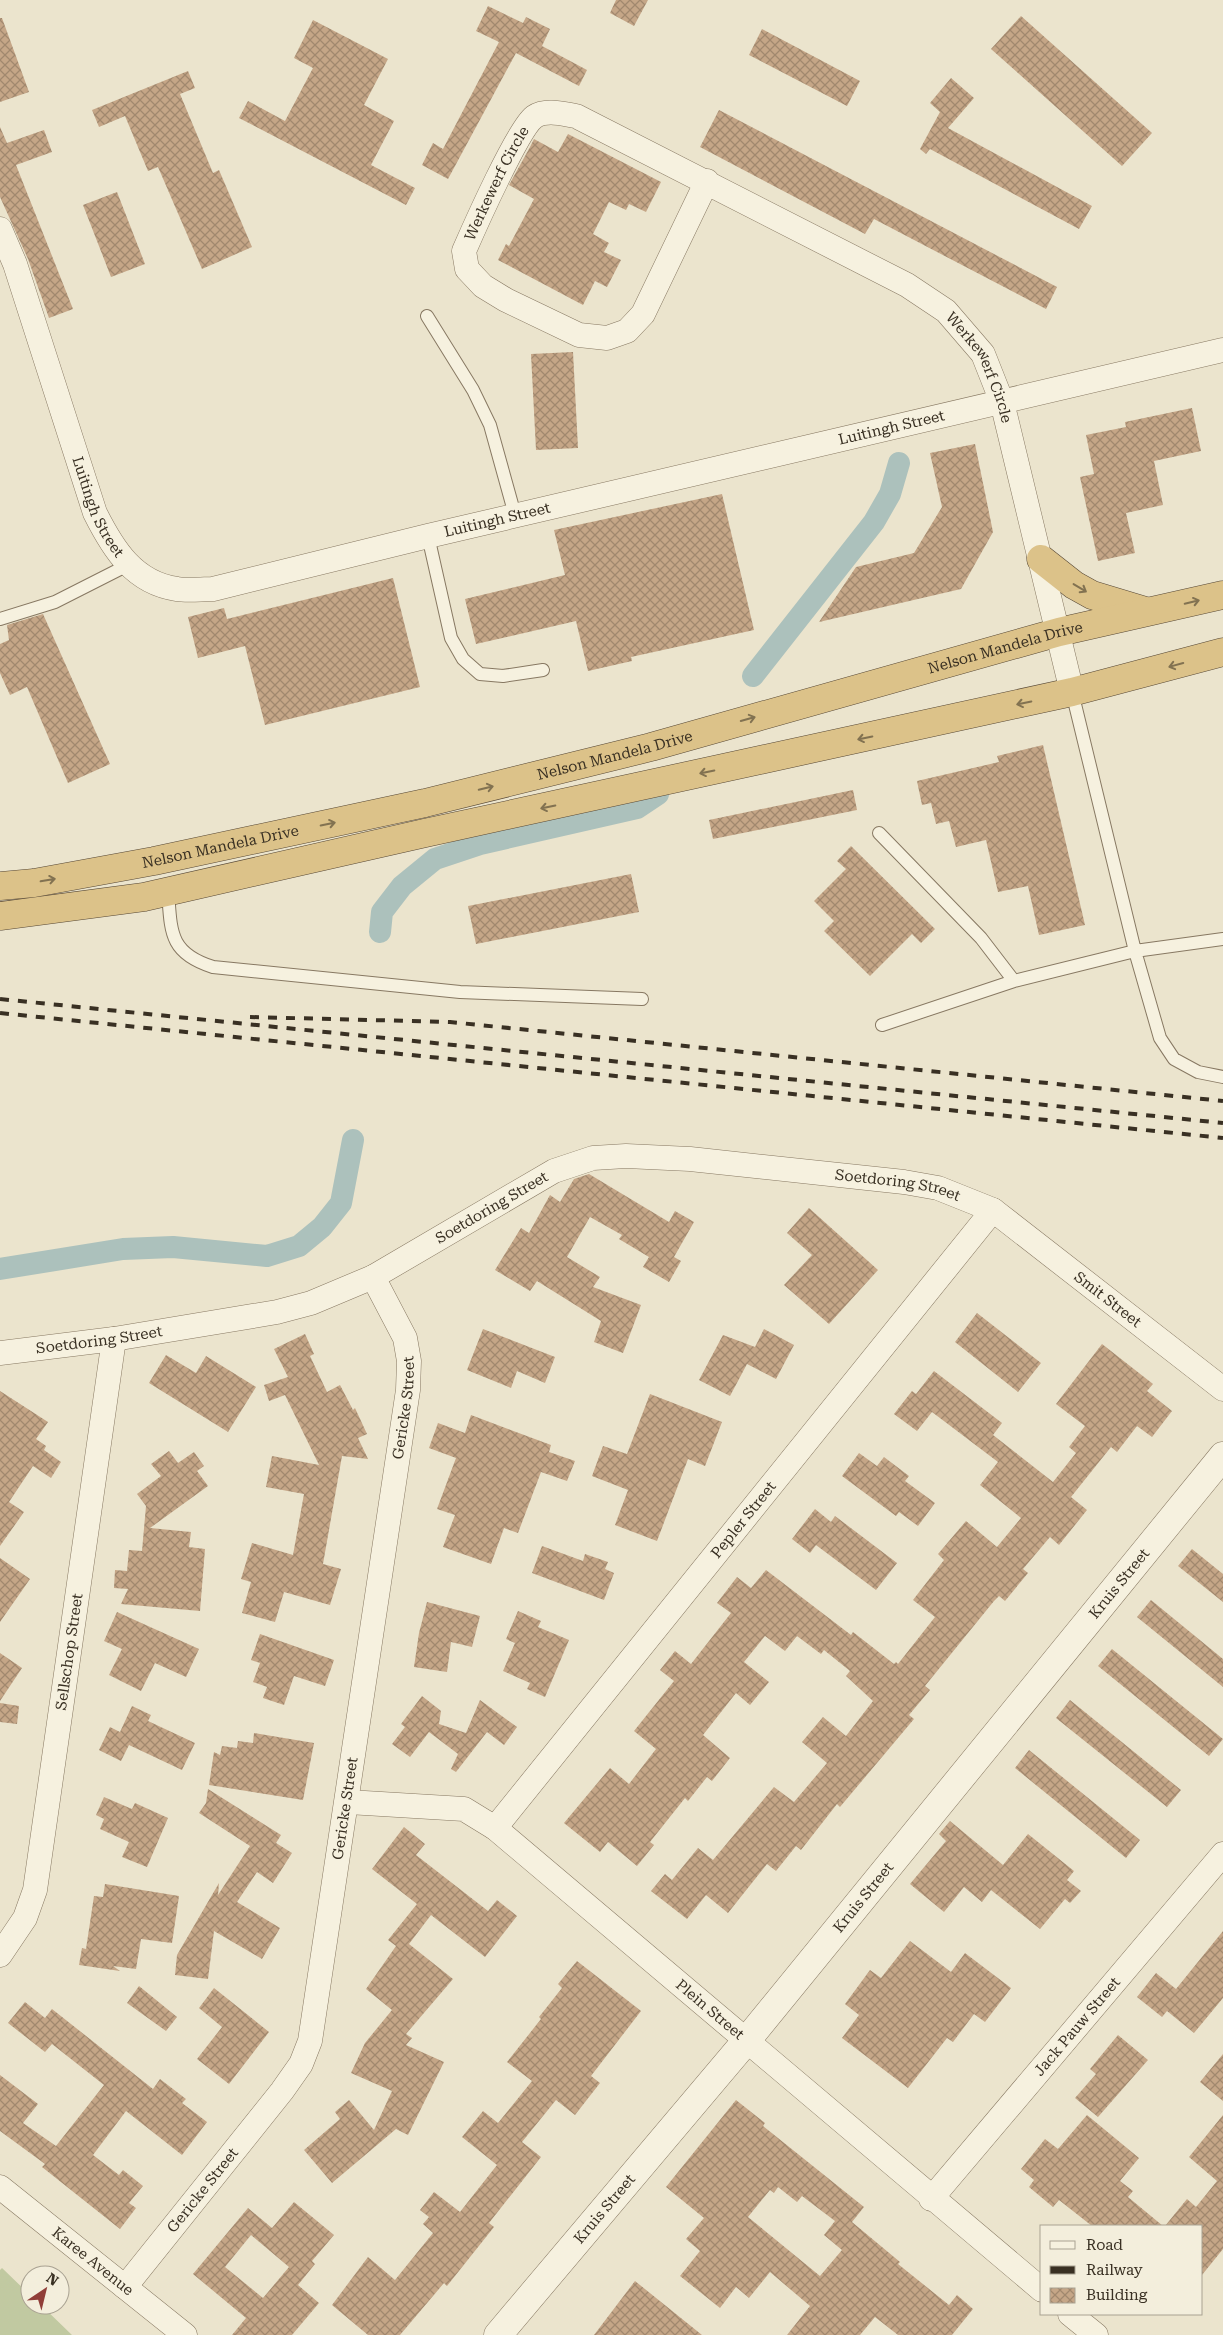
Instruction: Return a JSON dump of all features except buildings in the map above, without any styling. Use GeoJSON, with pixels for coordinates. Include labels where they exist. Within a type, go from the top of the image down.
{"type":"FeatureCollection","features":[{"type":"Feature","properties":{"kind":"highway"},"geometry":{"type":"LineString","coordinates":[[1041,559],[1074,585],[1092,595],[1150,612]]}},
{"type":"Feature","properties":{"kind":"highway","name":"Nelson Mandela Drive"},"geometry":{"type":"LineString","coordinates":[[0,886],[34,883],[154,862],[425,803],[651,747],[1059,632],[1223,596]]}},
{"type":"Feature","properties":{"kind":"highway","name":"Nelson Mandela Drive"},"geometry":{"type":"LineString","coordinates":[[0,916],[144,897],[425,833],[1072,692],[1223,652]]}},
{"type":"Feature","properties":{"kind":"street","name":"Werkewerf Circle"},"geometry":{"type":"LineString","coordinates":[[707,182],[651,300],[643,314],[627,331],[607,338],[579,335],[506,300],[483,286],[467,269],[464,251],[473,228],[521,134],[534,117],[552,112],[576,116],[707,182],[907,285],[946,311],[983,354],[1002,402],[1072,692]]}},
{"type":"Feature","properties":{"kind":"street","name":"Luitingh Street"},"geometry":{"type":"LineString","coordinates":[[0,229],[8,266],[95,513],[110,542],[128,565],[150,580],[177,589],[213,589],[515,515],[1223,350]]}},
{"type":"Feature","properties":{"kind":"street","name":"Soetdoring Street"},"geometry":{"type":"LineString","coordinates":[[0,1353],[114,1339],[277,1312],[311,1303],[373,1277],[554,1171],[593,1158],[626,1156],[690,1159],[904,1182],[938,1188],[993,1210]]}},
{"type":"Feature","properties":{"kind":"street","name":"Smit Street"},"geometry":{"type":"LineString","coordinates":[[993,1210],[1223,1389]]}},
{"type":"Feature","properties":{"kind":"street","name":"Pepler Street"},"geometry":{"type":"LineString","coordinates":[[495,1828],[993,1210]]}},
{"type":"Feature","properties":{"kind":"street","name":"Gericke Street"},"geometry":{"type":"LineString","coordinates":[[125,2287],[282,2091],[301,2064],[310,2041],[348,1802],[408,1390],[409,1361],[404,1338],[373,1277]]}},
{"type":"Feature","properties":{"kind":"street","name":"Sellschop Street"},"geometry":{"type":"LineString","coordinates":[[0,1956],[25,1918],[35,1890],[114,1339]]}},
{"type":"Feature","properties":{"kind":"street","name":"Kruis Street"},"geometry":{"type":"LineString","coordinates":[[498,2335],[746,2040],[1223,1456]]}},
{"type":"Feature","properties":{"kind":"street","name":"Plein Street"},"geometry":{"type":"LineString","coordinates":[[348,1802],[464,1809],[495,1828],[931,2199],[1040,2288]]}},
{"type":"Feature","properties":{"kind":"street","name":"Jack Pauw Street"},"geometry":{"type":"LineString","coordinates":[[931,2199],[1223,1854]]}},
{"type":"Feature","properties":{"kind":"street","name":"Karee Avenue"},"geometry":{"type":"LineString","coordinates":[[0,2187],[185,2335]]}},
{"type":"Feature","properties":{"kind":"street"},"geometry":{"type":"LineString","coordinates":[[1071,2315],[1096,2335]]}},
{"type":"Feature","properties":{"kind":"lane"},"geometry":{"type":"LineString","coordinates":[[427,316],[473,390],[490,425],[515,515]]}},
{"type":"Feature","properties":{"kind":"lane"},"geometry":{"type":"LineString","coordinates":[[428,536],[451,638],[463,659],[480,674],[503,676],[543,670]]}},
{"type":"Feature","properties":{"kind":"lane"},"geometry":{"type":"LineString","coordinates":[[0,619],[55,602],[128,565]]}},
{"type":"Feature","properties":{"kind":"lane"},"geometry":{"type":"LineString","coordinates":[[1072,692],[1135,951],[1160,1038],[1174,1059],[1198,1072],[1223,1077]]}},
{"type":"Feature","properties":{"kind":"lane"},"geometry":{"type":"LineString","coordinates":[[879,833],[981,938],[1014,982]]}},
{"type":"Feature","properties":{"kind":"lane"},"geometry":{"type":"LineString","coordinates":[[168,891],[171,929],[178,946],[192,960],[212,967],[460,992],[642,999]]}},
{"type":"Feature","properties":{"kind":"lane"},"geometry":{"type":"LineString","coordinates":[[882,1025],[1014,982],[1135,951],[1223,939]]}},
{"type":"Feature","properties":{"kind":"green space"},"geometry":{"type":"Polygon","coordinates":[[[2,2268],[20,2285],[20,2315],[51,2315],[72,2335],[0,2335],[0,2270],[2,2268]]]}},
{"type":"Feature","properties":{"kind":"waterway"},"geometry":{"type":"LineString","coordinates":[[753,676],[874,522],[890,494],[899,463]]}},
{"type":"Feature","properties":{"kind":"waterway"},"geometry":{"type":"LineString","coordinates":[[380,932],[382,912],[402,886],[435,859],[480,844],[637,808],[658,794]]}},
{"type":"Feature","properties":{"kind":"waterway"},"geometry":{"type":"LineString","coordinates":[[0,1269],[123,1249],[173,1247],[267,1256],[299,1246],[322,1227],[341,1203],[353,1140]]}},
{"type":"Feature","properties":{"kind":"railway"},"geometry":{"type":"LineString","coordinates":[[0,999],[1223,1123]]}},
{"type":"Feature","properties":{"kind":"railway"},"geometry":{"type":"LineString","coordinates":[[0,1013],[1223,1138]]}},
{"type":"Feature","properties":{"kind":"railway"},"geometry":{"type":"LineString","coordinates":[[250,1017],[450,1022],[1223,1101]]}}]}
